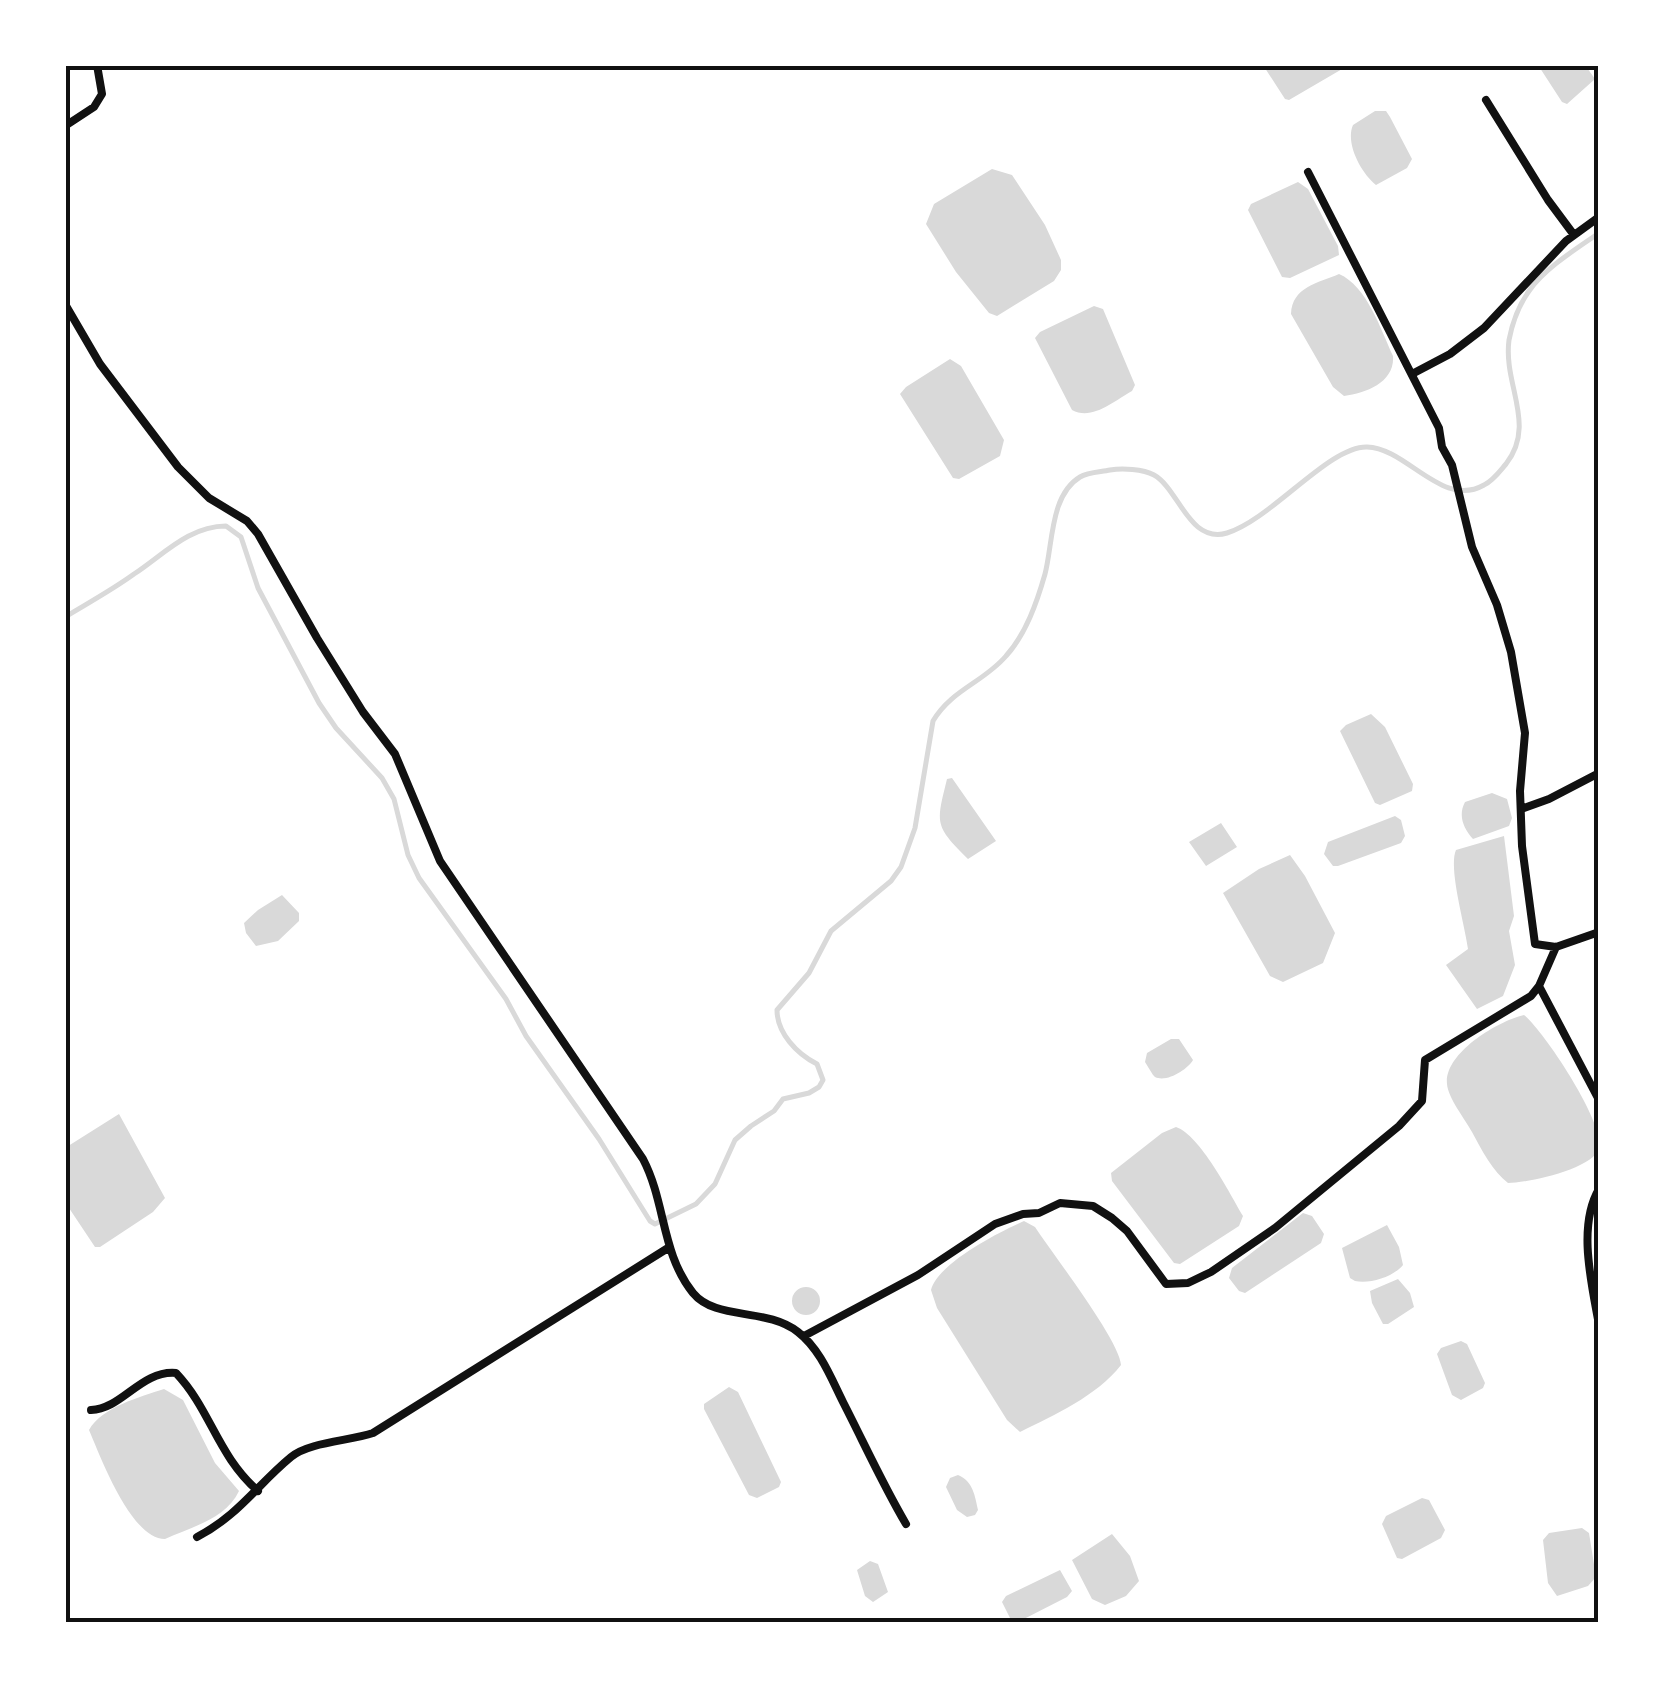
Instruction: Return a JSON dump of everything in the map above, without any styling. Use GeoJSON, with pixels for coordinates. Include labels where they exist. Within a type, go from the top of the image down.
{"type":"FeatureCollection","features":[{"type":"Feature","properties":{"kind":"street"},"geometry":{"type":"LineString","coordinates":[[65,126],[94,107],[102,94],[97,65]]}},
{"type":"Feature","properties":{"kind":"street"},"geometry":{"type":"LineString","coordinates":[[1486,100],[1548,200],[1574,234]]}},
{"type":"Feature","properties":{"kind":"street"},"geometry":{"type":"LineString","coordinates":[[1308,172],[1440,428],[1472,547],[1497,605],[1511,652],[1525,733],[1521,809],[1535,944],[1556,947],[1599,932]]}},
{"type":"Feature","properties":{"kind":"street"},"geometry":{"type":"LineString","coordinates":[[1412,374],[1450,354],[1484,328],[1574,234],[1599,217]]}},
{"type":"Feature","properties":{"kind":"street"},"geometry":{"type":"LineString","coordinates":[[65,304],[100,364],[178,467],[209,498],[246,520],[258,534],[363,712],[386,738],[440,862],[525,983],[582,1075],[622,1124],[654,1180],[668,1248],[691,1290],[707,1305],[766,1315],[804,1336],[824,1364],[906,1524]]}},
{"type":"Feature","properties":{"kind":"street"},"geometry":{"type":"LineString","coordinates":[[1521,809],[1549,800],[1599,773]]}},
{"type":"Feature","properties":{"kind":"street"},"geometry":{"type":"LineString","coordinates":[[804,1336],[918,1275],[995,1224],[1060,1204],[1093,1206],[1112,1218],[1128,1231],[1166,1284],[1188,1282],[1211,1272],[1275,1228],[1416,1111],[1425,1091],[1422,1067],[1433,1052],[1523,1002],[1540,986],[1556,947]]}},
{"type":"Feature","properties":{"kind":"street"},"geometry":{"type":"LineString","coordinates":[[1540,986],[1599,1100]]}},
{"type":"Feature","properties":{"kind":"street"},"geometry":{"type":"LineString","coordinates":[[1599,1189],[1588,1232],[1599,1324]]}},
{"type":"Feature","properties":{"kind":"street"},"geometry":{"type":"LineString","coordinates":[[198,1537],[220,1525],[292,1456],[306,1448],[373,1433],[668,1248]]}},
{"type":"Feature","properties":{"kind":"street"},"geometry":{"type":"LineString","coordinates":[[91,1410],[100,1410],[148,1378],[176,1373],[239,1474],[258,1490]]}},
{"type":"Feature","properties":{"kind":"shaded area"},"geometry":{"type":"Polygon","coordinates":[[[1263,65],[1349,65],[1289,100],[1263,65]]]}},
{"type":"Feature","properties":{"kind":"shaded area"},"geometry":{"type":"Polygon","coordinates":[[[1538,65],[1585,65],[1595,79],[1567,104],[1538,65]]]}},
{"type":"Feature","properties":{"kind":"shaded area"},"geometry":{"type":"Polygon","coordinates":[[[1375,111],[1386,111],[1412,159],[1407,168],[1376,185],[1360,165],[1351,140],[1353,125],[1375,111]]]}},
{"type":"Feature","properties":{"kind":"shaded area"},"geometry":{"type":"Polygon","coordinates":[[[992,169],[1012,175],[1045,225],[1061,260],[1061,270],[1054,281],[997,316],[989,313],[956,272],[926,224],[934,204],[992,169]]]}},
{"type":"Feature","properties":{"kind":"shaded area"},"geometry":{"type":"Polygon","coordinates":[[[1298,182],[1308,189],[1339,255],[1290,278],[1282,277],[1248,210],[1251,204],[1298,182]]]}},
{"type":"Feature","properties":{"kind":"shaded area"},"geometry":{"type":"Polygon","coordinates":[[[1339,274],[1365,298],[1393,356],[1389,373],[1378,385],[1344,396],[1333,387],[1291,314],[1301,292],[1339,274]]]}},
{"type":"Feature","properties":{"kind":"shaded area"},"geometry":{"type":"Polygon","coordinates":[[[1094,306],[1103,309],[1135,385],[1132,391],[1103,408],[1080,413],[1072,410],[1035,338],[1094,306]]]}},
{"type":"Feature","properties":{"kind":"shaded area"},"geometry":{"type":"Polygon","coordinates":[[[950,359],[961,366],[1004,440],[1000,456],[959,479],[953,478],[900,394],[950,359]]]}},
{"type":"Feature","properties":{"kind":"shaded area"},"geometry":{"type":"Polygon","coordinates":[[[1371,714],[1385,727],[1413,784],[1412,791],[1380,805],[1375,803],[1340,731],[1371,714]]]}},
{"type":"Feature","properties":{"kind":"shaded area"},"geometry":{"type":"Polygon","coordinates":[[[952,778],[996,841],[968,859],[941,823],[947,779],[952,778]]]}},
{"type":"Feature","properties":{"kind":"shaded area"},"geometry":{"type":"Polygon","coordinates":[[[1492,793],[1507,799],[1512,818],[1509,826],[1473,839],[1463,821],[1465,802],[1492,793]]]}},
{"type":"Feature","properties":{"kind":"shaded area"},"geometry":{"type":"Polygon","coordinates":[[[1395,816],[1401,820],[1405,836],[1401,843],[1338,866],[1333,866],[1324,854],[1328,842],[1395,816]]]}},
{"type":"Feature","properties":{"kind":"shaded area"},"geometry":{"type":"Polygon","coordinates":[[[1221,823],[1237,847],[1206,866],[1189,842],[1221,823]]]}},
{"type":"Feature","properties":{"kind":"shaded area"},"geometry":{"type":"Polygon","coordinates":[[[1504,836],[1514,916],[1509,931],[1515,965],[1503,996],[1477,1009],[1446,965],[1468,949],[1454,858],[1456,850],[1504,836]]]}},
{"type":"Feature","properties":{"kind":"shaded area"},"geometry":{"type":"Polygon","coordinates":[[[1290,855],[1335,933],[1323,963],[1283,982],[1270,976],[1223,893],[1259,869],[1290,855]]]}},
{"type":"Feature","properties":{"kind":"shaded area"},"geometry":{"type":"Polygon","coordinates":[[[282,895],[299,913],[299,921],[278,941],[256,946],[244,923],[282,895]]]}},
{"type":"Feature","properties":{"kind":"shaded area"},"geometry":{"type":"Polygon","coordinates":[[[1524,1015],[1558,1058],[1583,1099],[1593,1119],[1599,1148],[1594,1156],[1573,1168],[1508,1183],[1483,1153],[1454,1102],[1448,1090],[1448,1072],[1463,1050],[1487,1031],[1524,1015]]]}},
{"type":"Feature","properties":{"kind":"shaded area"},"geometry":{"type":"Polygon","coordinates":[[[1171,1039],[1179,1039],[1193,1060],[1177,1074],[1155,1077],[1145,1062],[1147,1053],[1171,1039]]]}},
{"type":"Feature","properties":{"kind":"shaded area"},"geometry":{"type":"Polygon","coordinates":[[[119,1114],[165,1198],[153,1212],[95,1247],[65,1202],[65,1148],[119,1114]]]}},
{"type":"Feature","properties":{"kind":"shaded area"},"geometry":{"type":"Polygon","coordinates":[[[1176,1127],[1195,1141],[1243,1216],[1239,1226],[1180,1264],[1174,1263],[1112,1181],[1111,1173],[1162,1133],[1176,1127]]]}},
{"type":"Feature","properties":{"kind":"shaded area"},"geometry":{"type":"Polygon","coordinates":[[[1303,1213],[1312,1216],[1324,1234],[1321,1243],[1245,1293],[1239,1291],[1229,1278],[1232,1268],[1303,1213]]]}},
{"type":"Feature","properties":{"kind":"shaded area"},"geometry":{"type":"Polygon","coordinates":[[[1024,1221],[1035,1227],[1084,1297],[1110,1337],[1121,1365],[1087,1395],[1020,1432],[1007,1420],[937,1308],[931,1290],[957,1259],[1024,1221]]]}},
{"type":"Feature","properties":{"kind":"shaded area"},"geometry":{"type":"Polygon","coordinates":[[[1387,1225],[1403,1265],[1374,1280],[1361,1282],[1350,1278],[1342,1248],[1387,1225]]]}},
{"type":"Feature","properties":{"kind":"shaded area"},"geometry":{"type":"Polygon","coordinates":[[[1398,1279],[1410,1293],[1414,1307],[1383,1324],[1370,1291],[1398,1279]]]}},
{"type":"Feature","properties":{"kind":"shaded area"},"geometry":{"type":"Polygon","coordinates":[[[806,1287],[816,1291],[820,1301],[816,1311],[806,1315],[796,1311],[792,1301],[796,1291],[806,1287]]]}},
{"type":"Feature","properties":{"kind":"shaded area"},"geometry":{"type":"Polygon","coordinates":[[[1461,1341],[1467,1344],[1485,1383],[1461,1400],[1452,1395],[1437,1354],[1441,1348],[1461,1341]]]}},
{"type":"Feature","properties":{"kind":"shaded area"},"geometry":{"type":"Polygon","coordinates":[[[729,1387],[738,1392],[781,1482],[779,1487],[757,1498],[749,1495],[704,1409],[704,1404],[729,1387]]]}},
{"type":"Feature","properties":{"kind":"shaded area"},"geometry":{"type":"Polygon","coordinates":[[[164,1389],[183,1400],[215,1463],[239,1491],[217,1515],[165,1539],[140,1526],[129,1512],[89,1430],[112,1409],[164,1389]]]}},
{"type":"Feature","properties":{"kind":"shaded area"},"geometry":{"type":"Polygon","coordinates":[[[958,1475],[972,1490],[978,1510],[975,1515],[967,1517],[957,1510],[946,1487],[950,1478],[958,1475]]]}},
{"type":"Feature","properties":{"kind":"shaded area"},"geometry":{"type":"Polygon","coordinates":[[[1422,1498],[1429,1500],[1445,1530],[1441,1538],[1397,1558],[1382,1524],[1386,1516],[1422,1498]]]}},
{"type":"Feature","properties":{"kind":"shaded area"},"geometry":{"type":"Polygon","coordinates":[[[1582,1528],[1589,1533],[1596,1577],[1588,1586],[1557,1596],[1548,1583],[1543,1540],[1549,1533],[1582,1528]]]}},
{"type":"Feature","properties":{"kind":"shaded area"},"geometry":{"type":"Polygon","coordinates":[[[1112,1534],[1130,1556],[1139,1581],[1126,1596],[1105,1605],[1092,1599],[1072,1560],[1112,1534]]]}},
{"type":"Feature","properties":{"kind":"shaded area"},"geometry":{"type":"Polygon","coordinates":[[[870,1561],[878,1564],[888,1592],[873,1602],[865,1596],[857,1570],[870,1561]]]}},
{"type":"Feature","properties":{"kind":"shaded area"},"geometry":{"type":"Polygon","coordinates":[[[1060,1570],[1072,1591],[1067,1597],[1018,1622],[1010,1618],[1002,1602],[1006,1596],[1060,1570]]]}},
{"type":"Feature","properties":{"kind":"waterway"},"geometry":{"type":"LineString","coordinates":[[65,617],[188,536],[226,526],[241,537],[258,588],[319,703],[336,728],[382,778],[394,799],[408,855],[419,878],[506,999],[526,1036],[655,1224],[696,1204],[715,1184],[735,1140],[751,1126],[774,1111],[783,1099],[809,1093],[823,1080],[817,1064],[802,1055],[784,1035],[777,1010],[809,973],[831,931],[891,881],[901,867],[915,828],[933,721],[949,701],[997,665],[1019,638],[1038,596],[1054,521],[1070,485],[1083,475],[1110,470],[1149,473],[1163,482],[1194,523],[1214,534],[1244,525],[1335,458],[1367,447],[1382,450],[1454,489],[1484,485],[1506,464],[1519,434],[1508,357],[1510,334],[1519,308],[1543,274],[1599,233]]}}]}
